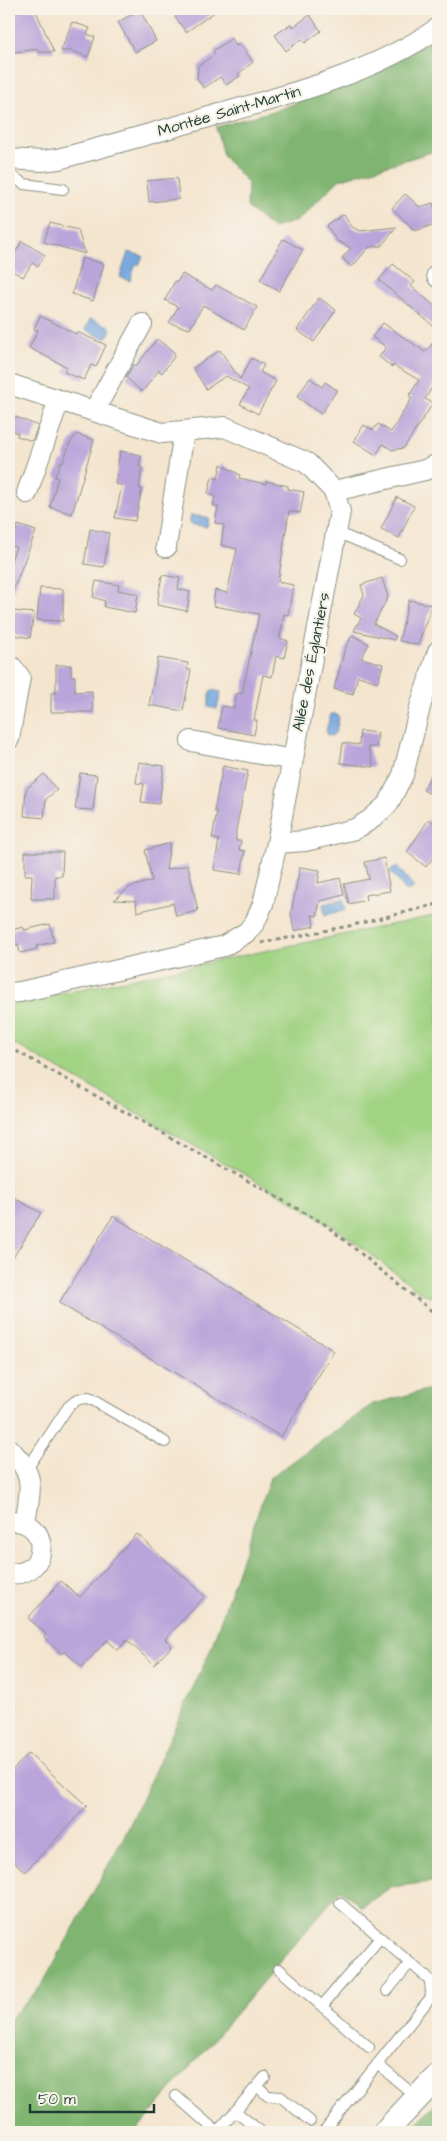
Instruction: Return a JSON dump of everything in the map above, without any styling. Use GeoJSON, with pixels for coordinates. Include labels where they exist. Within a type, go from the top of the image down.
{"type":"FeatureCollection","features":[{"type":"Feature","properties":{"kind":"street","name":"Montée Saint-Martin"},"geometry":{"type":"LineString","coordinates":[[10,166],[58,159],[276,99],[358,70],[438,28]]}},
{"type":"Feature","properties":{"kind":"street"},"geometry":{"type":"LineString","coordinates":[[94,411],[142,324]]}},
{"type":"Feature","properties":{"kind":"street"},"geometry":{"type":"LineString","coordinates":[[9,384],[162,433],[225,427],[307,462],[334,491],[425,470],[438,464]]}},
{"type":"Feature","properties":{"kind":"street"},"geometry":{"type":"LineString","coordinates":[[27,493],[59,400]]}},
{"type":"Feature","properties":{"kind":"street"},"geometry":{"type":"LineString","coordinates":[[166,547],[184,432]]}},
{"type":"Feature","properties":{"kind":"street","name":"Allée des Églantiers"},"geometry":{"type":"LineString","coordinates":[[9,993],[211,950],[238,939],[255,922],[263,904],[277,843],[340,512],[334,491]]}},
{"type":"Feature","properties":{"kind":"street"},"geometry":{"type":"LineString","coordinates":[[277,843],[305,841],[355,829],[370,820],[388,804],[403,775],[420,707],[438,651]]}},
{"type":"Feature","properties":{"kind":"street"},"geometry":{"type":"LineString","coordinates":[[9,666],[20,676],[9,738]]}},
{"type":"Feature","properties":{"kind":"street"},"geometry":{"type":"LineString","coordinates":[[191,741],[293,760]]}},
{"type":"Feature","properties":{"kind":"street"},"geometry":{"type":"LineString","coordinates":[[9,1449],[27,1469],[30,1480],[30,1492],[17,1522],[38,1534],[41,1543],[37,1561],[31,1568],[23,1572],[9,1573]]}},
{"type":"Feature","properties":{"kind":"street"},"geometry":{"type":"LineString","coordinates":[[385,2132],[438,2076]]}},
{"type":"Feature","properties":{"kind":"lane"},"geometry":{"type":"LineString","coordinates":[[10,166],[24,184],[63,189]]}},
{"type":"Feature","properties":{"kind":"lane"},"geometry":{"type":"LineString","coordinates":[[336,532],[400,559]]}},
{"type":"Feature","properties":{"kind":"lane"},"geometry":{"type":"LineString","coordinates":[[27,1469],[59,1418],[78,1399],[88,1398],[165,1442]]}},
{"type":"Feature","properties":{"kind":"lane"},"geometry":{"type":"LineString","coordinates":[[323,2132],[430,1997],[430,1980],[340,1903]]}},
{"type":"Feature","properties":{"kind":"lane"},"geometry":{"type":"LineString","coordinates":[[322,2006],[380,1938]]}},
{"type":"Feature","properties":{"kind":"lane"},"geometry":{"type":"LineString","coordinates":[[387,1990],[410,1963]]}},
{"type":"Feature","properties":{"kind":"lane"},"geometry":{"type":"LineString","coordinates":[[279,1969],[370,2047]]}},
{"type":"Feature","properties":{"kind":"lane"},"geometry":{"type":"LineString","coordinates":[[377,2064],[418,2098]]}},
{"type":"Feature","properties":{"kind":"lane"},"geometry":{"type":"LineString","coordinates":[[176,2096],[217,2132],[265,2076]]}},
{"type":"Feature","properties":{"kind":"lane"},"geometry":{"type":"LineString","coordinates":[[257,2086],[268,2096],[281,2097],[310,2121]]}},
{"type":"Feature","properties":{"kind":"lane"},"geometry":{"type":"LineString","coordinates":[[235,2111],[261,2132]]}},
{"type":"Feature","properties":{"kind":"path"},"geometry":{"type":"LineString","coordinates":[[258,944],[349,926],[438,904]]}},
{"type":"Feature","properties":{"kind":"path"},"geometry":{"type":"LineString","coordinates":[[9,1047],[323,1224],[438,1316]]}},
{"type":"Feature","properties":{"kind":"green space"},"geometry":{"type":"Polygon","coordinates":[[[438,37],[438,150],[339,180],[297,221],[272,228],[247,207],[248,183],[223,156],[216,127],[280,109],[352,82],[438,37]]]}},
{"type":"Feature","properties":{"kind":"green space"},"geometry":{"type":"Polygon","coordinates":[[[438,915],[438,1298],[422,1293],[337,1229],[295,1203],[9,1041],[9,1004],[438,915]]]}},
{"type":"Feature","properties":{"kind":"green space"},"geometry":{"type":"Polygon","coordinates":[[[438,1387],[438,1881],[391,1887],[362,1907],[341,1890],[135,2132],[9,2132],[9,2020],[42,1985],[126,1833],[210,1651],[270,1478],[373,1404],[438,1387]]]}},
{"type":"Feature","properties":{"kind":"green space"},"geometry":{"type":"Polygon","coordinates":[[[438,2101],[438,2132],[408,2132],[438,2101]]]}},
{"type":"Feature","properties":{"kind":"water"},"geometry":{"type":"Polygon","coordinates":[[[128,252],[143,256],[139,265],[136,264],[130,281],[120,277],[128,252]]]}},
{"type":"Feature","properties":{"kind":"water"},"geometry":{"type":"Polygon","coordinates":[[[90,319],[109,326],[111,330],[106,339],[85,330],[90,319]]]}},
{"type":"Feature","properties":{"kind":"water"},"geometry":{"type":"Polygon","coordinates":[[[191,515],[209,518],[207,527],[189,524],[191,515]]]}},
{"type":"Feature","properties":{"kind":"water"},"geometry":{"type":"Polygon","coordinates":[[[211,690],[221,692],[217,709],[208,707],[211,690]]]}},
{"type":"Feature","properties":{"kind":"water"},"geometry":{"type":"Polygon","coordinates":[[[331,714],[336,714],[339,718],[336,732],[332,736],[328,735],[326,730],[331,714]]]}},
{"type":"Feature","properties":{"kind":"water"},"geometry":{"type":"Polygon","coordinates":[[[397,866],[414,887],[407,892],[390,871],[397,866]]]}},
{"type":"Feature","properties":{"kind":"water"},"geometry":{"type":"Polygon","coordinates":[[[343,899],[346,910],[325,915],[323,904],[343,899]]]}},
{"type":"Feature","properties":{"kind":"building"},"geometry":{"type":"Polygon","coordinates":[[[9,9],[35,9],[54,52],[38,52],[38,49],[9,53],[9,9]]]}},
{"type":"Feature","properties":{"kind":"building"},"geometry":{"type":"Polygon","coordinates":[[[186,9],[219,9],[186,32],[175,17],[186,9]]]}},
{"type":"Feature","properties":{"kind":"building"},"geometry":{"type":"Polygon","coordinates":[[[140,10],[156,41],[135,52],[118,22],[140,10]]]}},
{"type":"Feature","properties":{"kind":"building"},"geometry":{"type":"Polygon","coordinates":[[[310,15],[321,31],[305,43],[302,39],[286,51],[275,35],[291,24],[293,27],[310,15]]]}},
{"type":"Feature","properties":{"kind":"building"},"geometry":{"type":"Polygon","coordinates":[[[72,22],[90,28],[87,34],[95,37],[88,57],[72,51],[61,51],[72,22]]]}},
{"type":"Feature","properties":{"kind":"building"},"geometry":{"type":"Polygon","coordinates":[[[232,38],[236,46],[240,44],[253,62],[238,74],[240,76],[226,85],[220,77],[204,88],[197,79],[198,66],[215,54],[213,51],[232,38]]]}},
{"type":"Feature","properties":{"kind":"building"},"geometry":{"type":"Polygon","coordinates":[[[177,178],[179,199],[149,202],[147,181],[177,178]]]}},
{"type":"Feature","properties":{"kind":"building"},"geometry":{"type":"Polygon","coordinates":[[[405,194],[420,207],[433,203],[438,223],[415,231],[392,208],[405,194]]]}},
{"type":"Feature","properties":{"kind":"building"},"geometry":{"type":"Polygon","coordinates":[[[344,214],[352,227],[360,231],[397,227],[381,246],[369,247],[352,267],[342,258],[351,248],[337,241],[327,226],[344,214]]]}},
{"type":"Feature","properties":{"kind":"building"},"geometry":{"type":"Polygon","coordinates":[[[50,223],[78,230],[85,254],[44,242],[50,223]]]}},
{"type":"Feature","properties":{"kind":"building"},"geometry":{"type":"Polygon","coordinates":[[[283,239],[303,250],[279,291],[260,280],[283,239]]]}},
{"type":"Feature","properties":{"kind":"building"},"geometry":{"type":"Polygon","coordinates":[[[22,241],[45,255],[38,267],[32,263],[23,277],[9,269],[9,264],[22,241]]]}},
{"type":"Feature","properties":{"kind":"building"},"geometry":{"type":"Polygon","coordinates":[[[82,258],[104,264],[93,301],[72,294],[82,258]]]}},
{"type":"Feature","properties":{"kind":"building"},"geometry":{"type":"Polygon","coordinates":[[[393,264],[415,282],[411,286],[438,309],[438,330],[379,280],[393,264]]]}},
{"type":"Feature","properties":{"kind":"building"},"geometry":{"type":"Polygon","coordinates":[[[182,274],[212,290],[216,285],[257,307],[244,330],[203,305],[190,329],[169,323],[178,307],[165,300],[175,281],[177,282],[182,274]]]}},
{"type":"Feature","properties":{"kind":"building"},"geometry":{"type":"Polygon","coordinates":[[[319,298],[336,310],[314,342],[297,330],[319,298]]]}},
{"type":"Feature","properties":{"kind":"building"},"geometry":{"type":"Polygon","coordinates":[[[40,316],[76,334],[77,332],[106,345],[96,367],[91,365],[84,380],[64,372],[67,367],[29,348],[38,330],[34,329],[40,316]]]}},
{"type":"Feature","properties":{"kind":"building"},"geometry":{"type":"Polygon","coordinates":[[[383,323],[425,352],[438,337],[438,377],[425,399],[433,403],[404,448],[392,450],[383,444],[376,455],[354,441],[364,425],[373,430],[378,424],[391,432],[412,398],[409,396],[419,380],[393,365],[392,367],[379,357],[386,347],[372,337],[383,323]]]}},
{"type":"Feature","properties":{"kind":"building"},"geometry":{"type":"Polygon","coordinates":[[[157,339],[174,352],[174,357],[162,373],[159,370],[142,392],[126,377],[134,364],[136,366],[157,339]]]}},
{"type":"Feature","properties":{"kind":"building"},"geometry":{"type":"Polygon","coordinates":[[[220,350],[240,379],[252,358],[264,365],[260,372],[276,381],[258,414],[240,404],[249,389],[226,376],[206,389],[193,368],[220,350]]]}},
{"type":"Feature","properties":{"kind":"building"},"geometry":{"type":"Polygon","coordinates":[[[310,378],[322,387],[325,382],[337,390],[321,414],[297,397],[310,378]]]}},
{"type":"Feature","properties":{"kind":"building"},"geometry":{"type":"Polygon","coordinates":[[[9,414],[38,426],[32,441],[17,436],[18,433],[9,430],[9,414]]]}},
{"type":"Feature","properties":{"kind":"building"},"geometry":{"type":"Polygon","coordinates":[[[77,434],[94,440],[72,514],[50,507],[58,478],[55,477],[70,443],[77,434]]]}},
{"type":"Feature","properties":{"kind":"building"},"geometry":{"type":"Polygon","coordinates":[[[120,451],[141,455],[139,467],[142,467],[139,488],[142,489],[135,521],[115,518],[122,485],[115,484],[120,451]]]}},
{"type":"Feature","properties":{"kind":"building"},"geometry":{"type":"Polygon","coordinates":[[[221,464],[240,475],[239,478],[266,484],[266,481],[288,486],[288,489],[304,492],[300,513],[289,511],[278,582],[293,585],[288,615],[284,614],[280,638],[288,641],[284,658],[276,656],[272,677],[263,675],[254,720],[257,720],[254,735],[218,728],[222,706],[234,708],[237,693],[242,694],[259,614],[213,606],[215,590],[227,593],[237,549],[221,545],[224,525],[215,523],[218,507],[213,505],[215,496],[208,494],[212,477],[218,479],[221,464]]]}},
{"type":"Feature","properties":{"kind":"building"},"geometry":{"type":"Polygon","coordinates":[[[397,497],[414,506],[399,538],[381,529],[397,497]]]}},
{"type":"Feature","properties":{"kind":"building"},"geometry":{"type":"Polygon","coordinates":[[[18,525],[36,531],[10,598],[9,566],[16,547],[11,546],[18,525]]]}},
{"type":"Feature","properties":{"kind":"building"},"geometry":{"type":"Polygon","coordinates":[[[90,529],[109,533],[104,567],[84,564],[90,529]]]}},
{"type":"Feature","properties":{"kind":"building"},"geometry":{"type":"Polygon","coordinates":[[[162,575],[180,578],[178,589],[190,592],[187,611],[157,605],[162,575]]]}},
{"type":"Feature","properties":{"kind":"building"},"geometry":{"type":"Polygon","coordinates":[[[382,578],[388,597],[374,624],[396,636],[394,640],[354,631],[361,618],[354,614],[364,595],[361,585],[382,578]]]}},
{"type":"Feature","properties":{"kind":"building"},"geometry":{"type":"Polygon","coordinates":[[[96,581],[119,585],[118,590],[138,594],[135,613],[104,607],[105,601],[93,597],[96,581]]]}},
{"type":"Feature","properties":{"kind":"building"},"geometry":{"type":"Polygon","coordinates":[[[40,588],[63,589],[63,621],[37,620],[40,588]]]}},
{"type":"Feature","properties":{"kind":"building"},"geometry":{"type":"Polygon","coordinates":[[[409,600],[432,605],[418,645],[399,641],[409,600]]]}},
{"type":"Feature","properties":{"kind":"building"},"geometry":{"type":"Polygon","coordinates":[[[14,611],[34,613],[30,638],[9,634],[14,611]]]}},
{"type":"Feature","properties":{"kind":"building"},"geometry":{"type":"Polygon","coordinates":[[[352,635],[369,644],[361,658],[383,664],[378,682],[358,676],[353,694],[334,689],[345,649],[352,635]]]}},
{"type":"Feature","properties":{"kind":"building"},"geometry":{"type":"Polygon","coordinates":[[[158,658],[188,663],[187,670],[191,670],[183,711],[149,705],[158,658]]]}},
{"type":"Feature","properties":{"kind":"building"},"geometry":{"type":"Polygon","coordinates":[[[56,665],[71,665],[71,676],[75,676],[75,692],[92,691],[93,712],[51,712],[51,693],[56,693],[56,665]]]}},
{"type":"Feature","properties":{"kind":"building"},"geometry":{"type":"Polygon","coordinates":[[[360,731],[378,733],[376,747],[368,747],[374,767],[340,763],[343,743],[359,745],[360,731]]]}},
{"type":"Feature","properties":{"kind":"building"},"geometry":{"type":"Polygon","coordinates":[[[438,761],[438,798],[423,790],[438,761]]]}},
{"type":"Feature","properties":{"kind":"building"},"geometry":{"type":"Polygon","coordinates":[[[139,762],[164,766],[159,804],[141,802],[144,784],[136,783],[139,762]]]}},
{"type":"Feature","properties":{"kind":"building"},"geometry":{"type":"Polygon","coordinates":[[[223,766],[248,771],[236,830],[236,841],[241,841],[239,850],[245,851],[241,874],[214,870],[219,840],[212,838],[217,812],[214,811],[223,766]]]}},
{"type":"Feature","properties":{"kind":"building"},"geometry":{"type":"Polygon","coordinates":[[[80,773],[97,775],[93,810],[75,809],[80,773]]]}},
{"type":"Feature","properties":{"kind":"building"},"geometry":{"type":"Polygon","coordinates":[[[44,774],[57,790],[46,799],[44,818],[24,816],[26,789],[44,774]]]}},
{"type":"Feature","properties":{"kind":"building"},"geometry":{"type":"Polygon","coordinates":[[[429,819],[438,826],[438,851],[426,867],[407,852],[429,819]]]}},
{"type":"Feature","properties":{"kind":"building"},"geometry":{"type":"Polygon","coordinates":[[[170,843],[166,870],[188,865],[198,911],[176,916],[173,903],[137,912],[136,901],[114,900],[130,887],[152,881],[145,850],[170,843]]]}},
{"type":"Feature","properties":{"kind":"building"},"geometry":{"type":"Polygon","coordinates":[[[25,852],[63,852],[62,876],[55,876],[55,899],[31,899],[32,875],[25,875],[25,852]]]}},
{"type":"Feature","properties":{"kind":"building"},"geometry":{"type":"Polygon","coordinates":[[[384,858],[390,891],[365,895],[366,900],[349,904],[344,884],[369,879],[365,862],[384,858]]]}},
{"type":"Feature","properties":{"kind":"building"},"geometry":{"type":"Polygon","coordinates":[[[300,867],[320,870],[318,883],[340,878],[344,895],[320,901],[317,916],[312,915],[314,926],[294,931],[291,914],[300,867]]]}},
{"type":"Feature","properties":{"kind":"building"},"geometry":{"type":"Polygon","coordinates":[[[50,924],[54,942],[36,946],[37,949],[20,953],[18,944],[11,946],[9,931],[23,927],[24,930],[50,924]]]}},
{"type":"Feature","properties":{"kind":"building"},"geometry":{"type":"Polygon","coordinates":[[[9,1195],[41,1213],[9,1264],[9,1195]]]}},
{"type":"Feature","properties":{"kind":"building"},"geometry":{"type":"Polygon","coordinates":[[[113,1216],[334,1351],[281,1437],[59,1303],[113,1216]]]}},
{"type":"Feature","properties":{"kind":"building"},"geometry":{"type":"Polygon","coordinates":[[[137,1534],[205,1596],[165,1639],[172,1646],[154,1665],[127,1640],[118,1650],[107,1640],[82,1667],[64,1651],[62,1654],[44,1637],[46,1634],[28,1618],[61,1581],[80,1597],[137,1534]]]}},
{"type":"Feature","properties":{"kind":"building"},"geometry":{"type":"Polygon","coordinates":[[[29,1753],[87,1806],[25,1872],[9,1857],[9,1774],[29,1753]]]}}]}
